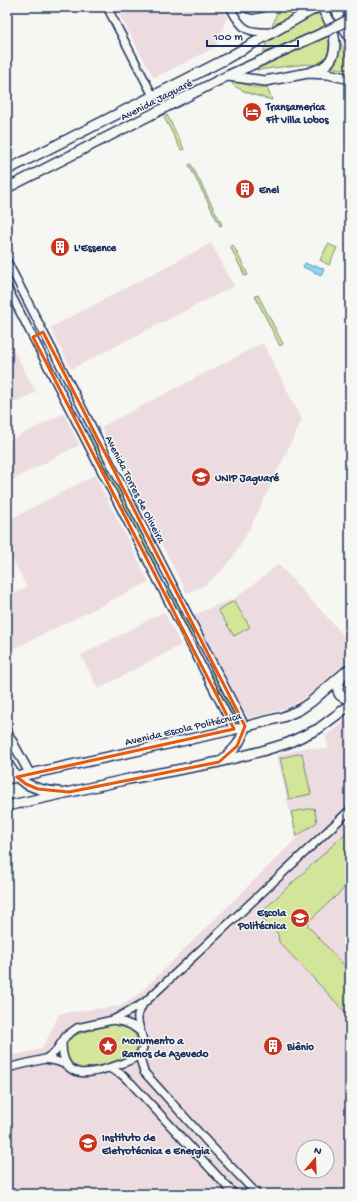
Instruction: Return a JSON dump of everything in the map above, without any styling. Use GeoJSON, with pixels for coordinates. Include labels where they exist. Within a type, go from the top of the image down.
{"type":"FeatureCollection","features":[{"type":"Feature","properties":{"kind":"highway"},"geometry":{"type":"LineString","coordinates":[[245,7],[253,9],[262,7]]}},
{"type":"Feature","properties":{"kind":"highway"},"geometry":{"type":"LineString","coordinates":[[336,7],[340,20],[350,39]]}},
{"type":"Feature","properties":{"kind":"highway","name":"Avenida Jaguaré"},"geometry":{"type":"LineString","coordinates":[[7,170],[222,61],[275,32],[302,15],[318,8]]}},
{"type":"Feature","properties":{"kind":"highway"},"geometry":{"type":"LineString","coordinates":[[308,73],[326,65],[331,59],[334,50],[334,34],[330,22],[318,8]]}},
{"type":"Feature","properties":{"kind":"highway","name":"Avenida Jaguaré"},"geometry":{"type":"LineString","coordinates":[[7,188],[227,76],[318,36],[350,19]]}},
{"type":"Feature","properties":{"kind":"highway"},"geometry":{"type":"LineString","coordinates":[[227,76],[265,81],[308,73],[328,74],[350,79]]}},
{"type":"Feature","properties":{"kind":"highway","name":"Avenida Escola Politécnica"},"geometry":{"type":"LineString","coordinates":[[7,779],[283,717],[312,702],[350,668]]}},
{"type":"Feature","properties":{"kind":"highway"},"geometry":{"type":"LineString","coordinates":[[343,675],[338,685],[338,692],[344,698],[350,698]]}},
{"type":"Feature","properties":{"kind":"highway"},"geometry":{"type":"LineString","coordinates":[[7,806],[129,779],[219,762],[262,751],[302,738],[318,729],[350,705]]}},
{"type":"Feature","properties":{"kind":"highway"},"geometry":{"type":"LineString","coordinates":[[219,762],[238,746],[245,726]]}},
{"type":"Feature","properties":{"kind":"highway"},"geometry":{"type":"LineString","coordinates":[[18,777],[26,784],[38,789],[69,792]]}},
{"type":"Feature","properties":{"kind":"main road"},"geometry":{"type":"LineString","coordinates":[[7,732],[30,774]]}},
{"type":"Feature","properties":{"kind":"main road"},"geometry":{"type":"LineString","coordinates":[[7,762],[18,777]]}},
{"type":"Feature","properties":{"kind":"street"},"geometry":{"type":"LineString","coordinates":[[107,7],[153,96]]}},
{"type":"Feature","properties":{"kind":"street"},"geometry":{"type":"LineString","coordinates":[[230,7],[243,27],[250,31],[275,32]]}},
{"type":"Feature","properties":{"kind":"street","name":"Avenida Torres de Oliveira"},"geometry":{"type":"LineString","coordinates":[[7,261],[245,726]]}},
{"type":"Feature","properties":{"kind":"street","name":"Avenida Torres de Oliveira"},"geometry":{"type":"LineString","coordinates":[[7,287],[234,729]]}},
{"type":"Feature","properties":{"kind":"street"},"geometry":{"type":"LineString","coordinates":[[33,337],[43,332]]}},
{"type":"Feature","properties":{"kind":"street"},"geometry":{"type":"LineString","coordinates":[[56,383],[67,378]]}},
{"type":"Feature","properties":{"kind":"street"},"geometry":{"type":"LineString","coordinates":[[80,428],[90,424]]}},
{"type":"Feature","properties":{"kind":"street"},"geometry":{"type":"LineString","coordinates":[[197,658],[208,652]]}},
{"type":"Feature","properties":{"kind":"street"},"geometry":{"type":"LineString","coordinates":[[7,1068],[45,1059],[55,1052],[66,1036],[77,1028],[113,1020],[144,1003],[350,810]]}},
{"type":"Feature","properties":{"kind":"street"},"geometry":{"type":"LineString","coordinates":[[144,1003],[138,1014],[138,1023],[143,1041],[143,1047],[139,1056],[144,1072],[257,1194]]}},
{"type":"Feature","properties":{"kind":"street"},"geometry":{"type":"LineString","coordinates":[[113,1020],[131,1025],[140,1031]]}},
{"type":"Feature","properties":{"kind":"street"},"geometry":{"type":"LineString","coordinates":[[62,1042],[62,1054],[67,1065]]}},
{"type":"Feature","properties":{"kind":"street"},"geometry":{"type":"LineString","coordinates":[[45,1059],[67,1065],[74,1071],[82,1073],[109,1068],[139,1056]]}},
{"type":"Feature","properties":{"kind":"street"},"geometry":{"type":"LineString","coordinates":[[109,1068],[121,1074],[131,1083],[234,1194]]}},
{"type":"Feature","properties":{"kind":"highlighted area"},"geometry":{"type":"Polygon","coordinates":[[[43,332],[245,726],[237,746],[219,762],[69,792],[38,789],[26,784],[17,777],[234,729],[33,337],[43,332]]]}},
{"type":"Feature","properties":{"kind":"shaded area"},"geometry":{"type":"Polygon","coordinates":[[[115,7],[223,7],[227,17],[216,47],[154,78],[115,7]]]}},
{"type":"Feature","properties":{"kind":"shaded area"},"geometry":{"type":"Polygon","coordinates":[[[211,243],[234,286],[71,369],[50,328],[211,243]]]}},
{"type":"Feature","properties":{"kind":"shaded area"},"geometry":{"type":"Polygon","coordinates":[[[7,312],[14,325],[7,330],[7,312]]]}},
{"type":"Feature","properties":{"kind":"shaded area"},"geometry":{"type":"Polygon","coordinates":[[[7,338],[36,392],[7,406],[7,338]]]}},
{"type":"Feature","properties":{"kind":"shaded area","name":"UNIP Jaguaré"},"geometry":{"type":"Polygon","coordinates":[[[263,343],[302,420],[250,528],[233,557],[220,572],[205,585],[187,593],[101,427],[263,343]]]}},
{"type":"Feature","properties":{"kind":"shaded area"},"geometry":{"type":"Polygon","coordinates":[[[64,413],[79,445],[7,483],[7,442],[64,413]]]}},
{"type":"Feature","properties":{"kind":"shaded area"},"geometry":{"type":"Polygon","coordinates":[[[95,475],[149,582],[7,652],[7,597],[27,587],[7,549],[7,521],[95,475]]]}},
{"type":"Feature","properties":{"kind":"shaded area"},"geometry":{"type":"Polygon","coordinates":[[[278,564],[350,642],[350,659],[307,697],[284,709],[248,719],[193,615],[235,598],[278,564]]]}},
{"type":"Feature","properties":{"kind":"shaded area"},"geometry":{"type":"Polygon","coordinates":[[[164,612],[181,645],[98,689],[81,655],[164,612]]]}},
{"type":"Feature","properties":{"kind":"shaded area"},"geometry":{"type":"Polygon","coordinates":[[[350,718],[350,1194],[7,1194],[7,1057],[41,1049],[59,1014],[121,1006],[140,993],[296,839],[277,755],[308,747],[329,749],[325,736],[350,718]]]}},
{"type":"Feature","properties":{"kind":"green space"},"geometry":{"type":"Polygon","coordinates":[[[279,7],[327,7],[350,66],[350,70],[306,64],[257,70],[279,7]]]}},
{"type":"Feature","properties":{"kind":"green space"},"geometry":{"type":"Polygon","coordinates":[[[235,81],[253,87],[267,87],[272,100],[241,90],[232,84],[235,81]]]}},
{"type":"Feature","properties":{"kind":"green space"},"geometry":{"type":"Polygon","coordinates":[[[167,115],[184,149],[181,150],[164,117],[167,115]]]}},
{"type":"Feature","properties":{"kind":"green space"},"geometry":{"type":"Polygon","coordinates":[[[191,164],[222,225],[220,226],[189,165],[191,164]]]}},
{"type":"Feature","properties":{"kind":"green space"},"geometry":{"type":"Polygon","coordinates":[[[328,244],[337,248],[329,265],[320,260],[328,244]]]}},
{"type":"Feature","properties":{"kind":"green space"},"geometry":{"type":"Polygon","coordinates":[[[233,245],[248,275],[245,276],[230,246],[233,245]]]}},
{"type":"Feature","properties":{"kind":"green space"},"geometry":{"type":"Polygon","coordinates":[[[258,295],[283,344],[280,346],[255,296],[258,295]]]}},
{"type":"Feature","properties":{"kind":"green space"},"geometry":{"type":"Polygon","coordinates":[[[91,435],[157,562],[154,564],[88,436],[91,435]]]}},
{"type":"Feature","properties":{"kind":"green space"},"geometry":{"type":"Polygon","coordinates":[[[169,586],[198,643],[195,644],[166,588],[169,586]]]}},
{"type":"Feature","properties":{"kind":"green space"},"geometry":{"type":"Polygon","coordinates":[[[234,601],[250,627],[234,636],[218,610],[234,601]]]}},
{"type":"Feature","properties":{"kind":"green space"},"geometry":{"type":"Polygon","coordinates":[[[212,670],[234,714],[232,715],[209,672],[212,670]]]}},
{"type":"Feature","properties":{"kind":"green space"},"geometry":{"type":"Polygon","coordinates":[[[302,753],[311,794],[289,799],[280,758],[302,753]]]}},
{"type":"Feature","properties":{"kind":"green space"},"geometry":{"type":"Polygon","coordinates":[[[314,808],[317,822],[297,836],[291,812],[314,808]]]}},
{"type":"Feature","properties":{"kind":"green space"},"geometry":{"type":"Polygon","coordinates":[[[349,830],[350,883],[308,922],[308,926],[350,972],[350,1017],[279,942],[278,934],[260,916],[260,913],[349,830]]]}},
{"type":"Feature","properties":{"kind":"green space"},"geometry":{"type":"Polygon","coordinates":[[[113,1024],[125,1026],[134,1034],[138,1044],[132,1055],[115,1063],[83,1069],[70,1064],[67,1060],[65,1050],[68,1041],[81,1033],[113,1024]]]}},
{"type":"Feature","properties":{"kind":"water"},"geometry":{"type":"Polygon","coordinates":[[[305,263],[324,269],[321,275],[303,267],[305,263]]]}},
{"type":"Feature","properties":{"kind":"place","name":"Transamerica Fit Villa Lobos"},"geometry":{"type":"Point","coordinates":[252,112]}},
{"type":"Feature","properties":{"kind":"place","name":"Enel"},"geometry":{"type":"Point","coordinates":[245,189]}},
{"type":"Feature","properties":{"kind":"place","name":"L'Essence"},"geometry":{"type":"Point","coordinates":[60,247]}},
{"type":"Feature","properties":{"kind":"place","name":"UNIP Jaguaré"},"geometry":{"type":"Point","coordinates":[201,477]}},
{"type":"Feature","properties":{"kind":"place","name":"Escola Politécnica"},"geometry":{"type":"Point","coordinates":[300,918]}},
{"type":"Feature","properties":{"kind":"place","name":"Monumento a Ramos de Azevedo"},"geometry":{"type":"Point","coordinates":[108,1046]}},
{"type":"Feature","properties":{"kind":"place","name":"Biênio"},"geometry":{"type":"Point","coordinates":[273,1046]}},
{"type":"Feature","properties":{"kind":"place","name":"Instituto de Eletrotécnica e Energia"},"geometry":{"type":"Point","coordinates":[88,1143]}}]}
